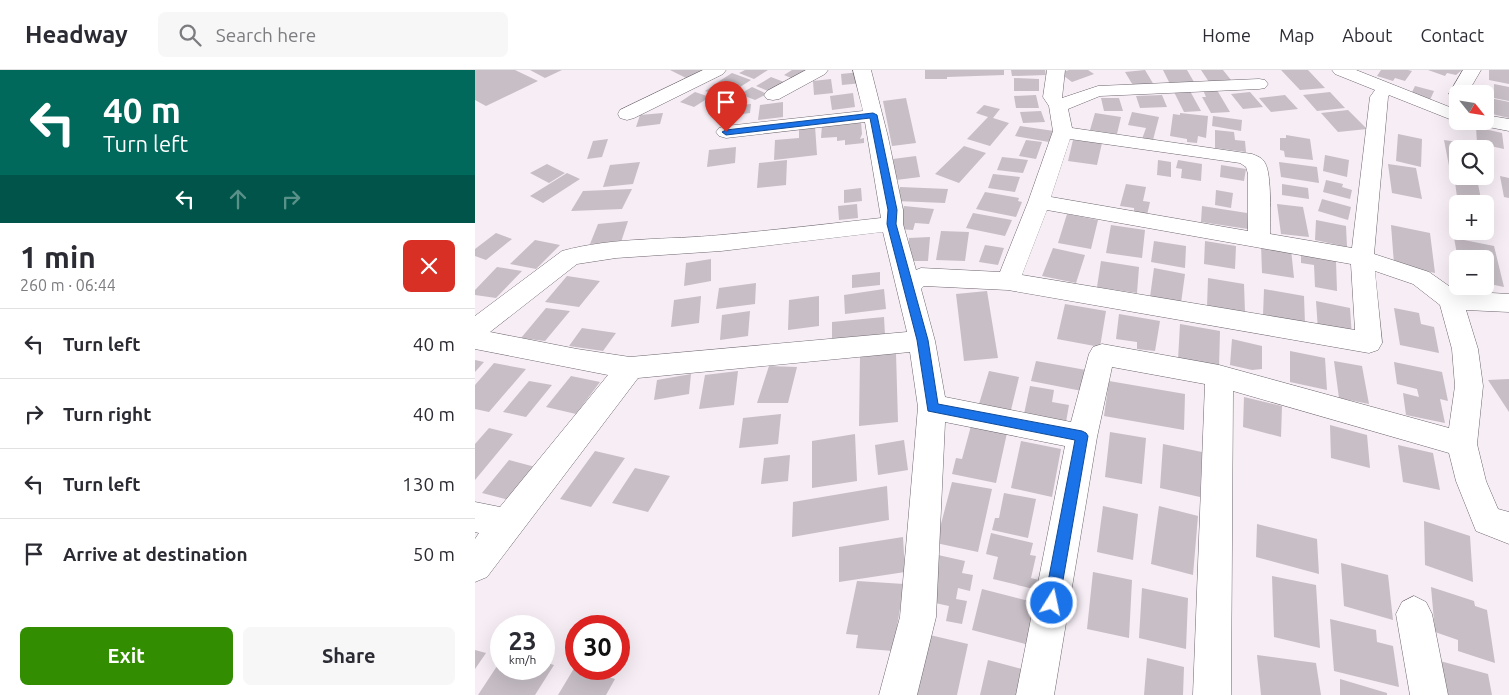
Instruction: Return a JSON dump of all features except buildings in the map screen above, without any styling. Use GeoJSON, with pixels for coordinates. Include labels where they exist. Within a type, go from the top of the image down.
{"type":"FeatureCollection","features":[{"type":"Feature","properties":{"kind":"street"},"geometry":{"type":"LineString","coordinates":[[627,114],[717,70]]}},
{"type":"Feature","properties":{"kind":"street"},"geometry":{"type":"LineString","coordinates":[[773,95],[819,70]]}},
{"type":"Feature","properties":{"kind":"street"},"geometry":{"type":"LineString","coordinates":[[862,70],[892,210],[892,224],[922,340],[932,408],[918,616],[897,695]]}},
{"type":"Feature","properties":{"kind":"street"},"geometry":{"type":"LineString","coordinates":[[1008,281],[1039,202],[1062,132],[1058,106],[1052,97],[1057,70]]}},
{"type":"Feature","properties":{"kind":"street"},"geometry":{"type":"LineString","coordinates":[[1342,70],[1449,113]]}},
{"type":"Feature","properties":{"kind":"street"},"geometry":{"type":"LineString","coordinates":[[1463,85],[1472,70]]}},
{"type":"Feature","properties":{"kind":"street"},"geometry":{"type":"LineString","coordinates":[[1058,106],[1098,91],[1259,84]]}},
{"type":"Feature","properties":{"kind":"street"},"geometry":{"type":"LineString","coordinates":[[909,288],[915,280],[921,277],[1008,281],[1369,343],[1362,258],[1379,97],[1386,87]]}},
{"type":"Feature","properties":{"kind":"street"},"geometry":{"type":"LineString","coordinates":[[726,132],[873,115]]}},
{"type":"Feature","properties":{"kind":"street"},"geometry":{"type":"LineString","coordinates":[[1494,122],[1509,125]]}},
{"type":"Feature","properties":{"kind":"street"},"geometry":{"type":"LineString","coordinates":[[1062,132],[1245,158],[1256,164],[1258,174],[1259,240]]}},
{"type":"Feature","properties":{"kind":"street"},"geometry":{"type":"LineString","coordinates":[[1039,202],[1362,258],[1421,278],[1451,300],[1509,303]]}},
{"type":"Feature","properties":{"kind":"street"},"geometry":{"type":"LineString","coordinates":[[475,330],[571,256],[616,250],[721,243],[892,224]]}},
{"type":"Feature","properties":{"kind":"street"},"geometry":{"type":"LineString","coordinates":[[1451,300],[1465,349],[1469,386],[1462,444],[1471,481],[1487,520],[1509,528]]}},
{"type":"Feature","properties":{"kind":"street"},"geometry":{"type":"LineString","coordinates":[[475,339],[577,360],[630,368],[922,340]]}},
{"type":"Feature","properties":{"kind":"street"},"geometry":{"type":"LineString","coordinates":[[1035,695],[1082,436],[1101,354],[1219,376],[1462,444]]}},
{"type":"Feature","properties":{"kind":"street"},"geometry":{"type":"LineString","coordinates":[[475,565],[505,524],[630,368]]}},
{"type":"Feature","properties":{"kind":"street"},"geometry":{"type":"LineString","coordinates":[[1212,695],[1219,376]]}},
{"type":"Feature","properties":{"kind":"street"},"geometry":{"type":"LineString","coordinates":[[932,408],[1082,436]]}},
{"type":"Feature","properties":{"kind":"street"},"geometry":{"type":"LineString","coordinates":[[475,517],[505,524]]}},
{"type":"Feature","properties":{"kind":"street"},"geometry":{"type":"LineString","coordinates":[[1414,614],[1429,695]]}},
{"type":"Feature","properties":{"kind":"route"},"geometry":{"type":"LineString","coordinates":[[726,132],[873,115],[892,210],[892,224],[922,340],[932,408],[1082,436],[1052,603]]}}]}
